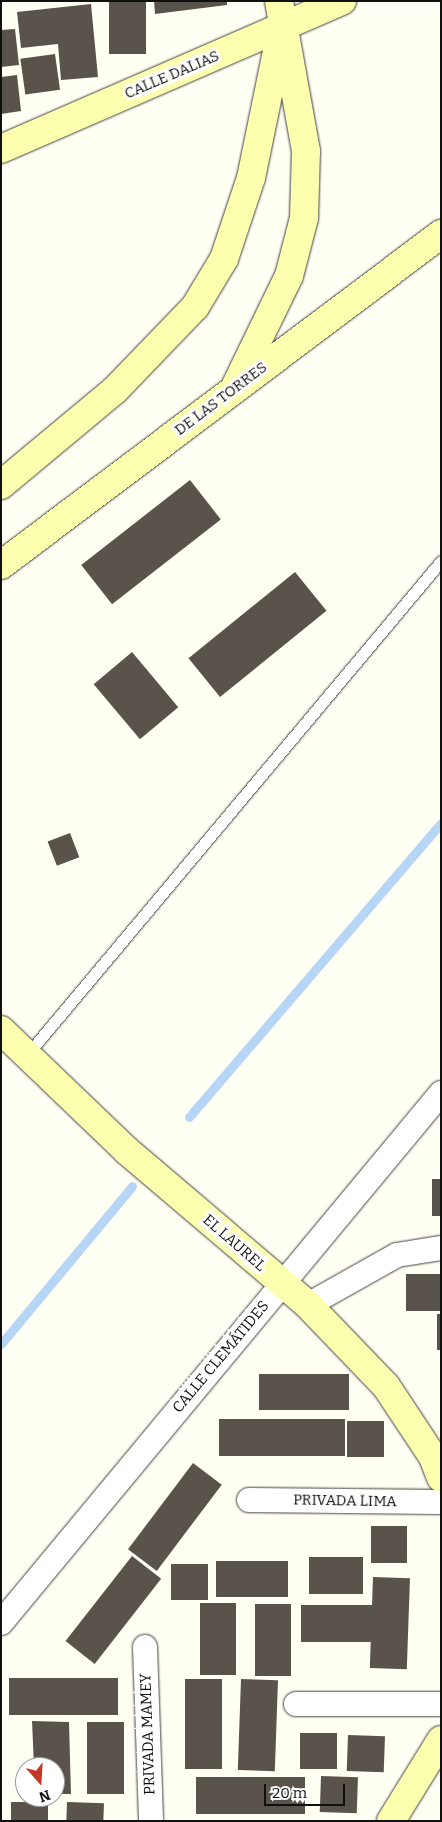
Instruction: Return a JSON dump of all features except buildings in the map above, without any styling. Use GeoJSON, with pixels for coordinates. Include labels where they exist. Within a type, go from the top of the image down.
{"type":"FeatureCollection","features":[{"type":"Feature","properties":{"kind":"street","name":"CALLE DALIAS"},"geometry":{"type":"LineString","coordinates":[[1,149],[280,14],[342,1]]}},
{"type":"Feature","properties":{"kind":"street"},"geometry":{"type":"LineString","coordinates":[[234,390],[289,276],[304,218],[306,151],[280,14]]}},
{"type":"Feature","properties":{"kind":"street"},"geometry":{"type":"LineString","coordinates":[[1,485],[115,390],[195,307],[224,259],[251,178],[280,14]]}},
{"type":"Feature","properties":{"kind":"street","name":"DE LAS TORRES"},"geometry":{"type":"LineString","coordinates":[[1,565],[441,234]]}},
{"type":"Feature","properties":{"kind":"street","name":"EL LAUREL"},"geometry":{"type":"LineString","coordinates":[[1,1030],[25,1057],[308,1306],[386,1386],[432,1457],[441,1478]]}},
{"type":"Feature","properties":{"kind":"street","name":"CALLE CLEMÁTIDES"},"geometry":{"type":"LineString","coordinates":[[1,1623],[441,1092]]}},
{"type":"Feature","properties":{"kind":"street"},"geometry":{"type":"LineString","coordinates":[[308,1306],[397,1255],[441,1248]]}},
{"type":"Feature","properties":{"kind":"street","name":"PRIVADA LIMA"},"geometry":{"type":"LineString","coordinates":[[249,1500],[441,1502]]}},
{"type":"Feature","properties":{"kind":"street","name":"PRIVADA MAMEY"},"geometry":{"type":"LineString","coordinates":[[145,1647],[151,1821]]}},
{"type":"Feature","properties":{"kind":"street"},"geometry":{"type":"LineString","coordinates":[[296,1704],[441,1704]]}},
{"type":"Feature","properties":{"kind":"street"},"geometry":{"type":"LineString","coordinates":[[391,1821],[441,1740]]}},
{"type":"Feature","properties":{"kind":"lane"},"geometry":{"type":"LineString","coordinates":[[25,1057],[441,561]]}},
{"type":"Feature","properties":{"kind":"waterway"},"geometry":{"type":"LineString","coordinates":[[189,1117],[441,823]]}},
{"type":"Feature","properties":{"kind":"waterway"},"geometry":{"type":"LineString","coordinates":[[1,1344],[132,1186]]}}]}
